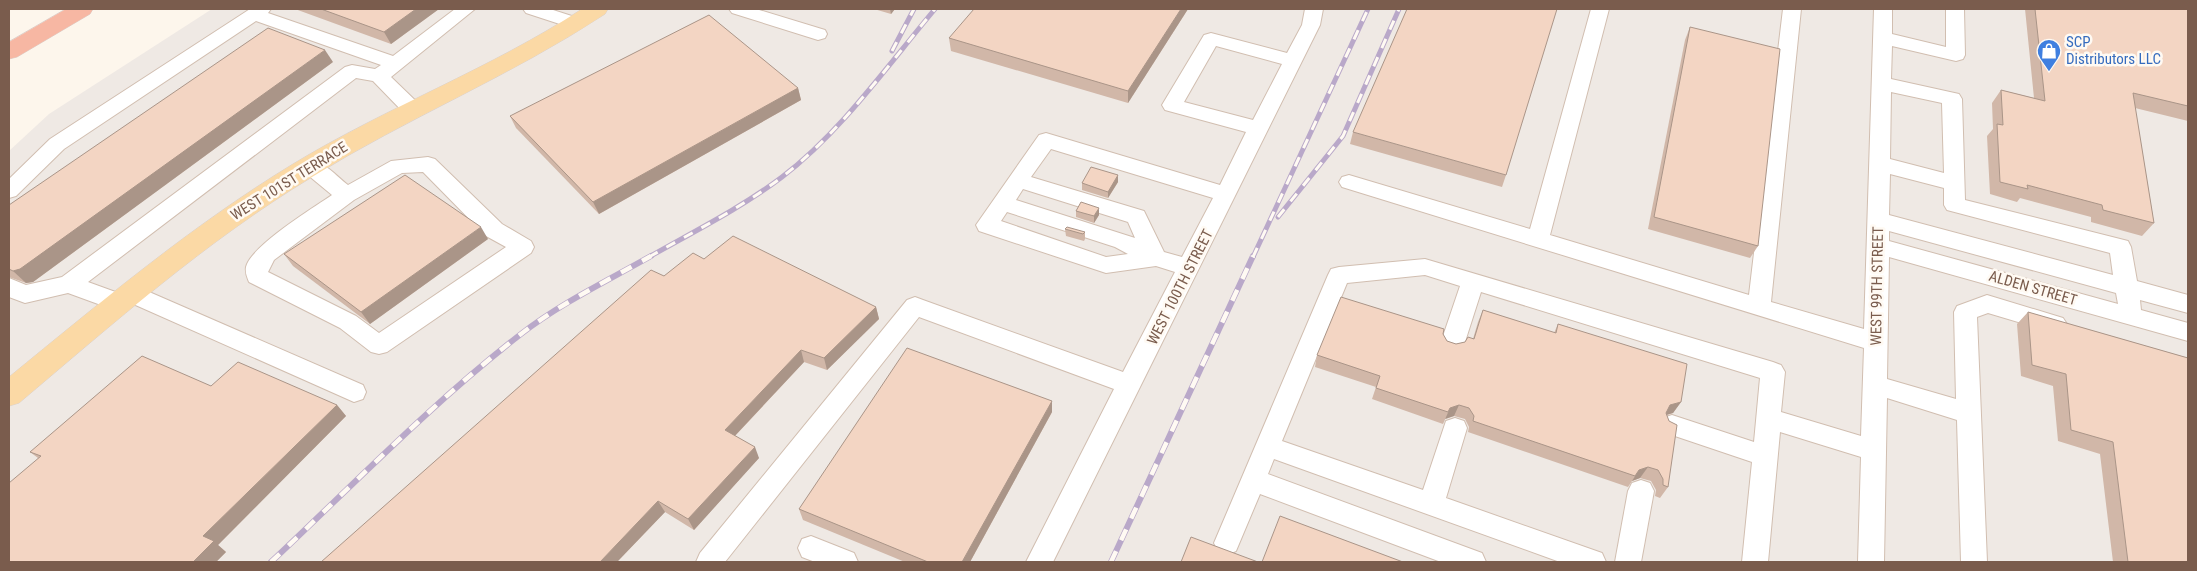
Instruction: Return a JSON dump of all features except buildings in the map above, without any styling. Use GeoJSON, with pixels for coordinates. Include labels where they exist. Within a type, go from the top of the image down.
{"type":"FeatureCollection","features":[{"type":"Feature","properties":{"kind":"highway"},"geometry":{"type":"LineString","coordinates":[[9,52],[82,9]]}},
{"type":"Feature","properties":{"kind":"main road","name":"WEST 101ST TERRACE"},"geometry":{"type":"LineString","coordinates":[[9,394],[227,220],[310,166],[413,110],[510,61],[597,9]]}},
{"type":"Feature","properties":{"kind":"street"},"geometry":{"type":"LineString","coordinates":[[9,287],[25,294],[69,284],[352,71],[387,69],[466,9]]}},
{"type":"Feature","properties":{"kind":"street"},"geometry":{"type":"LineString","coordinates":[[532,9],[575,23]]}},
{"type":"Feature","properties":{"kind":"street"},"geometry":{"type":"LineString","coordinates":[[738,9],[818,34]]}},
{"type":"Feature","properties":{"kind":"street","name":"WEST 100TH STREET"},"geometry":{"type":"LineString","coordinates":[[1039,562],[1312,25],[1314,9]]}},
{"type":"Feature","properties":{"kind":"street"},"geometry":{"type":"LineString","coordinates":[[1538,239],[1600,9]]}},
{"type":"Feature","properties":{"kind":"street"},"geometry":{"type":"LineString","coordinates":[[1759,307],[1792,9]]}},
{"type":"Feature","properties":{"kind":"street","name":"WEST 99TH STREET"},"geometry":{"type":"LineString","coordinates":[[1871,562],[1882,9]]}},
{"type":"Feature","properties":{"kind":"street"},"geometry":{"type":"LineString","coordinates":[[1882,38],[1956,55],[1955,9]]}},
{"type":"Feature","properties":{"kind":"street"},"geometry":{"type":"LineString","coordinates":[[9,192],[58,144],[257,12],[387,69],[413,110]]}},
{"type":"Feature","properties":{"kind":"street"},"geometry":{"type":"LineString","coordinates":[[1259,129],[1172,105],[1211,38],[1293,61]]}},
{"type":"Feature","properties":{"kind":"street"},"geometry":{"type":"LineString","coordinates":[[1881,83],[1952,99],[1954,205],[2120,247],[2130,316]]}},
{"type":"Feature","properties":{"kind":"street"},"geometry":{"type":"LineString","coordinates":[[1189,268],[1156,258],[1123,241],[1010,192],[1046,140],[1226,194]]}},
{"type":"Feature","properties":{"kind":"street"},"geometry":{"type":"LineString","coordinates":[[428,164],[494,230],[524,247],[379,345],[348,322],[257,276],[258,267],[266,254],[347,195],[398,166],[428,164]]}},
{"type":"Feature","properties":{"kind":"street"},"geometry":{"type":"LineString","coordinates":[[1880,164],[1954,183]]}},
{"type":"Feature","properties":{"kind":"street"},"geometry":{"type":"LineString","coordinates":[[310,166],[347,195]]}},
{"type":"Feature","properties":{"kind":"street"},"geometry":{"type":"LineString","coordinates":[[1349,182],[1876,342]]}},
{"type":"Feature","properties":{"kind":"street","name":"ALDEN STREET"},"geometry":{"type":"LineString","coordinates":[[1878,220],[2188,304]]}},
{"type":"Feature","properties":{"kind":"street","name":"ALDEN STREET"},"geometry":{"type":"LineString","coordinates":[[1878,246],[2188,332]]}},
{"type":"Feature","properties":{"kind":"street"},"geometry":{"type":"LineString","coordinates":[[1227,543],[1339,275],[1425,267],[1772,372],[1755,562]]}},
{"type":"Feature","properties":{"kind":"street"},"geometry":{"type":"LineString","coordinates":[[1452,345],[1473,282]]}},
{"type":"Feature","properties":{"kind":"street"},"geometry":{"type":"LineString","coordinates":[[69,284],[126,299],[354,392]]}},
{"type":"Feature","properties":{"kind":"street"},"geometry":{"type":"LineString","coordinates":[[1974,562],[1964,312],[1987,304],[2073,329]]}},
{"type":"Feature","properties":{"kind":"street"},"geometry":{"type":"LineString","coordinates":[[709,562],[915,306],[1130,385]]}},
{"type":"Feature","properties":{"kind":"street"},"geometry":{"type":"LineString","coordinates":[[1875,385],[1968,413]]}},
{"type":"Feature","properties":{"kind":"street"},"geometry":{"type":"LineString","coordinates":[[1768,418],[1874,450]]}},
{"type":"Feature","properties":{"kind":"street"},"geometry":{"type":"LineString","coordinates":[[1672,426],[1765,456]]}},
{"type":"Feature","properties":{"kind":"street"},"geometry":{"type":"LineString","coordinates":[[1431,505],[1455,428]]}},
{"type":"Feature","properties":{"kind":"street"},"geometry":{"type":"LineString","coordinates":[[1267,446],[1593,562]]}},
{"type":"Feature","properties":{"kind":"street"},"geometry":{"type":"LineString","coordinates":[[1253,480],[1473,562]]}},
{"type":"Feature","properties":{"kind":"street"},"geometry":{"type":"LineString","coordinates":[[1628,562],[1641,491]]}},
{"type":"Feature","properties":{"kind":"street"},"geometry":{"type":"LineString","coordinates":[[811,548],[845,562]]}},
{"type":"Feature","properties":{"kind":"shaded area"},"geometry":{"type":"Polygon","coordinates":[[[212,9],[2188,9],[2188,562],[9,562],[9,151],[49,114],[212,9]]]}},
{"type":"Feature","properties":{"kind":"railway"},"geometry":{"type":"LineString","coordinates":[[892,51],[914,9]]}},
{"type":"Feature","properties":{"kind":"railway"},"geometry":{"type":"LineString","coordinates":[[649,257],[750,199],[804,159],[844,119],[935,9]]}},
{"type":"Feature","properties":{"kind":"railway"},"geometry":{"type":"LineString","coordinates":[[1253,257],[1368,9]]}},
{"type":"Feature","properties":{"kind":"railway"},"geometry":{"type":"LineString","coordinates":[[1278,217],[1343,136],[1399,9]]}},
{"type":"Feature","properties":{"kind":"railway"},"geometry":{"type":"LineString","coordinates":[[271,562],[424,416],[488,360],[552,312],[651,256]]}},
{"type":"Feature","properties":{"kind":"railway"},"geometry":{"type":"LineString","coordinates":[[1111,562],[1253,256]]}},
{"type":"Feature","properties":{"kind":"place","name":"SCP Distributors LLC"},"geometry":{"type":"Point","coordinates":[2049,72]}}]}
